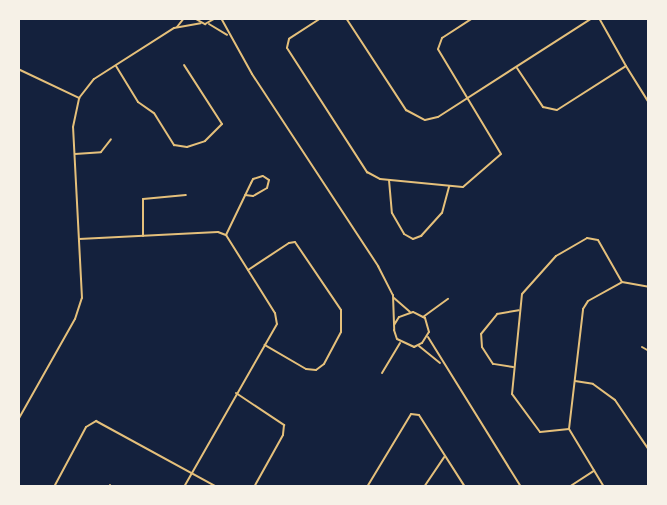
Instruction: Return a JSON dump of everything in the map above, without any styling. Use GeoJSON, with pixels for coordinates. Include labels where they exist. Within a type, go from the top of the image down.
{"type":"FeatureCollection","features":[{"type":"Feature","properties":{"kind":"street"},"geometry":{"type":"LineString","coordinates":[[18,420],[79,310],[80,239],[74,115],[79,98],[94,79],[177,27],[184,18]]}},
{"type":"Feature","properties":{"kind":"street"},"geometry":{"type":"LineString","coordinates":[[194,18],[201,23]]}},
{"type":"Feature","properties":{"kind":"street"},"geometry":{"type":"LineString","coordinates":[[207,23],[216,18]]}},
{"type":"Feature","properties":{"kind":"street"},"geometry":{"type":"LineString","coordinates":[[221,18],[227,34],[372,257],[393,295],[410,312],[423,317],[429,327],[428,337],[443,365],[522,487]]}},
{"type":"Feature","properties":{"kind":"street"},"geometry":{"type":"LineString","coordinates":[[321,18],[289,39],[287,48],[367,172],[389,180],[449,186],[466,186],[500,156],[500,147],[438,46],[442,38],[473,18]]}},
{"type":"Feature","properties":{"kind":"street"},"geometry":{"type":"LineString","coordinates":[[346,18],[412,116],[425,120],[438,117],[592,18]]}},
{"type":"Feature","properties":{"kind":"street"},"geometry":{"type":"LineString","coordinates":[[599,18],[649,103]]}},
{"type":"Feature","properties":{"kind":"street"},"geometry":{"type":"LineString","coordinates":[[177,27],[207,23],[227,34]]}},
{"type":"Feature","properties":{"kind":"street"},"geometry":{"type":"LineString","coordinates":[[116,66],[138,102],[154,114],[174,145],[187,147],[205,141],[222,124],[184,64]]}},
{"type":"Feature","properties":{"kind":"street"},"geometry":{"type":"LineString","coordinates":[[517,66],[543,107],[550,112],[626,66]]}},
{"type":"Feature","properties":{"kind":"street"},"geometry":{"type":"LineString","coordinates":[[18,69],[79,98]]}},
{"type":"Feature","properties":{"kind":"street"},"geometry":{"type":"LineString","coordinates":[[75,154],[101,152],[111,139]]}},
{"type":"Feature","properties":{"kind":"street"},"geometry":{"type":"LineString","coordinates":[[226,235],[245,195],[253,179],[266,176],[267,188],[253,196],[245,195]]}},
{"type":"Feature","properties":{"kind":"street"},"geometry":{"type":"LineString","coordinates":[[389,180],[392,213],[404,234],[413,239],[422,236],[444,210],[449,186]]}},
{"type":"Feature","properties":{"kind":"street"},"geometry":{"type":"LineString","coordinates":[[143,236],[143,199],[186,195]]}},
{"type":"Feature","properties":{"kind":"street"},"geometry":{"type":"LineString","coordinates":[[80,239],[218,232],[226,235],[277,320],[184,487]]}},
{"type":"Feature","properties":{"kind":"street"},"geometry":{"type":"LineString","coordinates":[[569,429],[546,434],[536,429],[512,394],[519,310],[527,284],[556,255],[588,238],[598,240],[622,282]]}},
{"type":"Feature","properties":{"kind":"street"},"geometry":{"type":"LineString","coordinates":[[248,270],[296,242],[341,310],[341,333],[324,364],[315,370],[306,369],[265,345]]}},
{"type":"Feature","properties":{"kind":"street"},"geometry":{"type":"LineString","coordinates":[[604,487],[569,429],[585,303],[622,282],[649,286]]}},
{"type":"Feature","properties":{"kind":"street"},"geometry":{"type":"LineString","coordinates":[[382,373],[400,343],[394,325],[393,295]]}},
{"type":"Feature","properties":{"kind":"street"},"geometry":{"type":"LineString","coordinates":[[423,317],[448,299]]}},
{"type":"Feature","properties":{"kind":"street"},"geometry":{"type":"LineString","coordinates":[[513,367],[493,364],[482,347],[481,334],[497,314],[519,310]]}},
{"type":"Feature","properties":{"kind":"street"},"geometry":{"type":"LineString","coordinates":[[394,325],[399,317],[410,312]]}},
{"type":"Feature","properties":{"kind":"street"},"geometry":{"type":"LineString","coordinates":[[419,346],[428,337]]}},
{"type":"Feature","properties":{"kind":"street"},"geometry":{"type":"LineString","coordinates":[[400,343],[419,346],[443,365]]}},
{"type":"Feature","properties":{"kind":"street"},"geometry":{"type":"LineString","coordinates":[[642,347],[649,351]]}},
{"type":"Feature","properties":{"kind":"street"},"geometry":{"type":"LineString","coordinates":[[575,381],[593,384],[615,400],[649,450]]}},
{"type":"Feature","properties":{"kind":"street"},"geometry":{"type":"LineString","coordinates":[[236,393],[284,425],[283,435],[254,487]]}},
{"type":"Feature","properties":{"kind":"street"},"geometry":{"type":"LineString","coordinates":[[367,487],[411,414],[419,415],[465,487]]}},
{"type":"Feature","properties":{"kind":"street"},"geometry":{"type":"LineString","coordinates":[[54,487],[92,421],[107,425],[217,487]]}},
{"type":"Feature","properties":{"kind":"street"},"geometry":{"type":"LineString","coordinates":[[424,487],[445,457]]}},
{"type":"Feature","properties":{"kind":"street"},"geometry":{"type":"LineString","coordinates":[[568,487],[594,471]]}}]}
